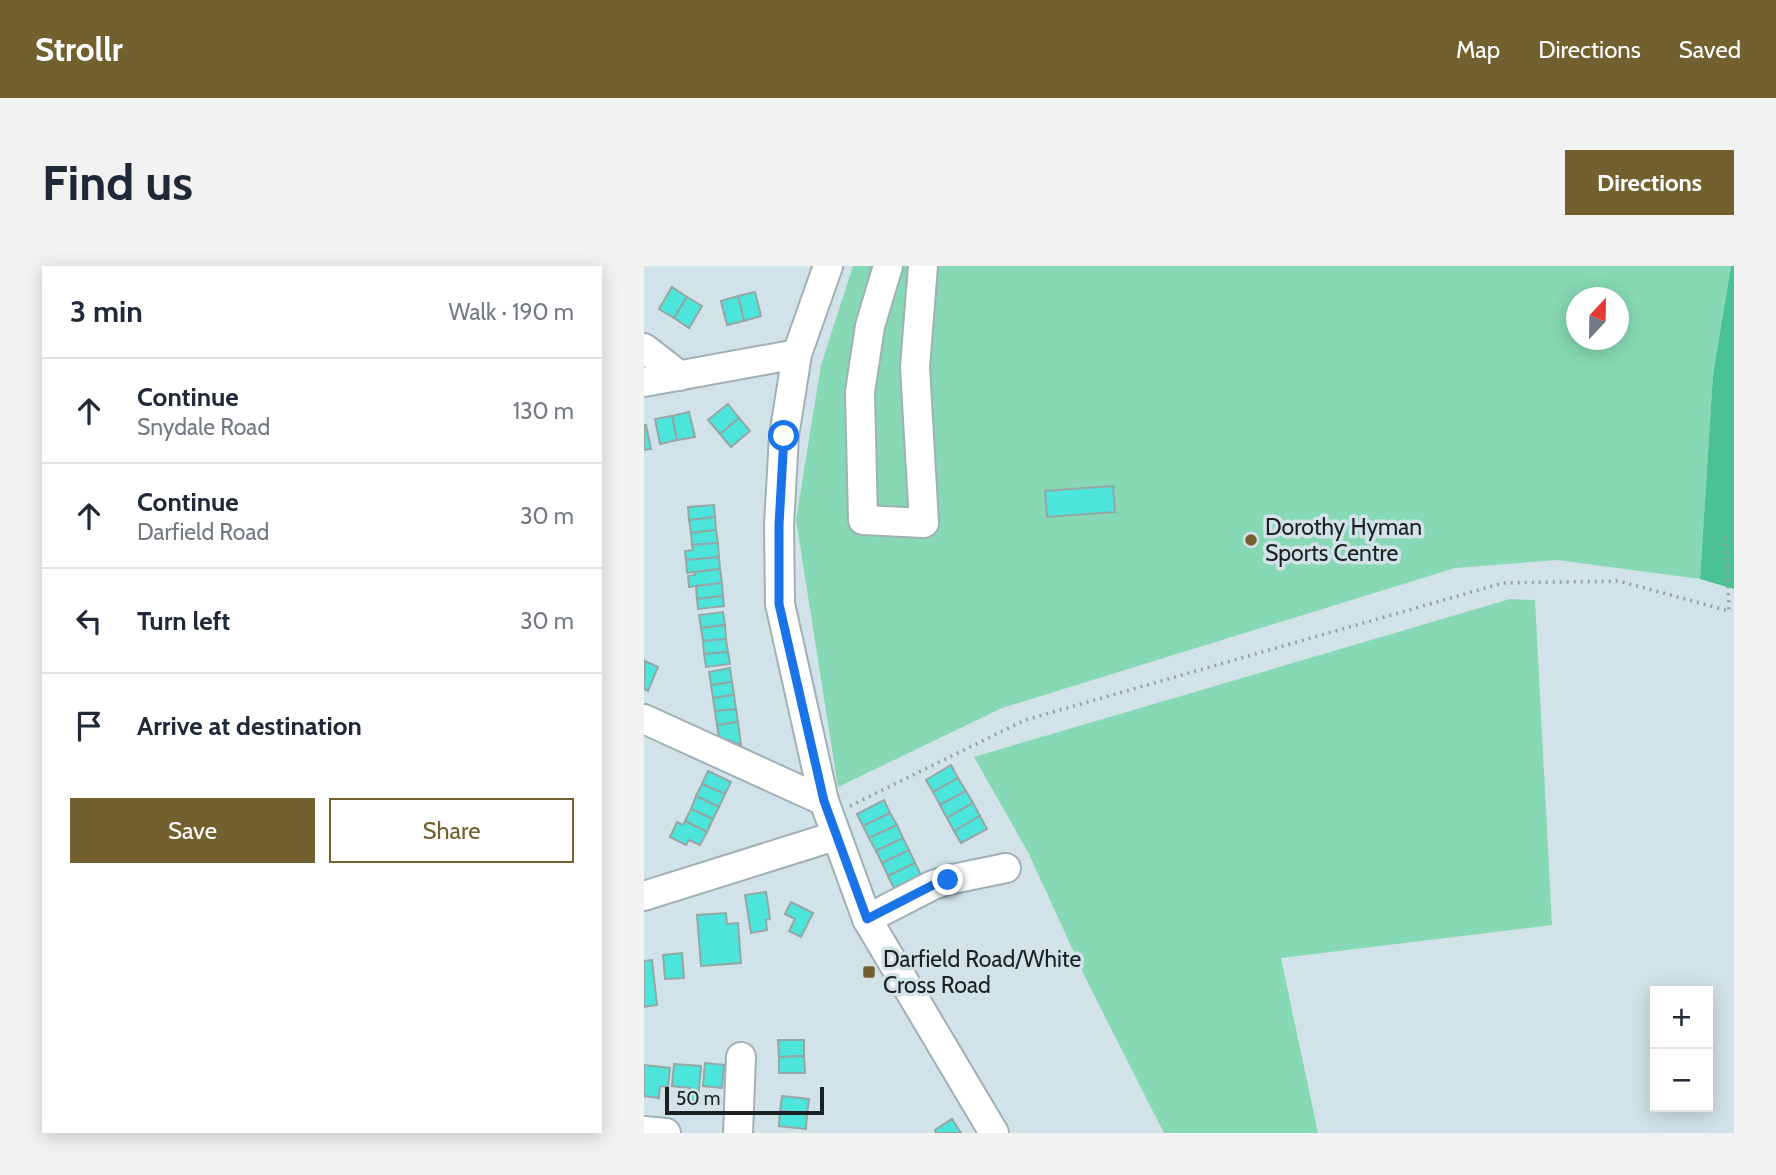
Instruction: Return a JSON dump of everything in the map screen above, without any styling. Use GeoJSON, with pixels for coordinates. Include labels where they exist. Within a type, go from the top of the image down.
{"type":"FeatureCollection","features":[{"type":"Feature","properties":{"kind":"street"},"geometry":{"type":"LineString","coordinates":[[828,266],[797,354],[784,436],[779,525],[779,604],[829,818],[867,919],[994,1133]]}},
{"type":"Feature","properties":{"kind":"street"},"geometry":{"type":"LineString","coordinates":[[888,266],[870,326],[860,392],[863,520],[924,523],[915,367],[923,266]]}},
{"type":"Feature","properties":{"kind":"street"},"geometry":{"type":"LineString","coordinates":[[644,348],[680,376]]}},
{"type":"Feature","properties":{"kind":"street"},"geometry":{"type":"LineString","coordinates":[[644,382],[797,354]]}},
{"type":"Feature","properties":{"kind":"street"},"geometry":{"type":"LineString","coordinates":[[644,719],[829,818]]}},
{"type":"Feature","properties":{"kind":"street"},"geometry":{"type":"LineString","coordinates":[[644,896],[829,818]]}},
{"type":"Feature","properties":{"kind":"street"},"geometry":{"type":"LineString","coordinates":[[867,919],[933,885],[1006,868]]}},
{"type":"Feature","properties":{"kind":"street"},"geometry":{"type":"LineString","coordinates":[[738,1133],[741,1057]]}},
{"type":"Feature","properties":{"kind":"street"},"geometry":{"type":"LineString","coordinates":[[644,1131],[666,1133]]}},
{"type":"Feature","properties":{"kind":"path"},"geometry":{"type":"LineString","coordinates":[[829,818],[1025,720],[1503,583],[1619,581],[1729,611],[1726,535]]}},
{"type":"Feature","properties":{"kind":"path"},"geometry":{"type":"LineString","coordinates":[[1724,609],[1734,613]]}},
{"type":"Feature","properties":{"kind":"green space","name":"Dorothy Hyman Sports Centre"},"geometry":{"type":"Polygon","coordinates":[[[853,266],[1731,266],[1713,375],[1700,579],[1557,560],[1455,568],[1002,708],[838,787],[796,520],[821,365],[853,266]]]}},
{"type":"Feature","properties":{"kind":"green space"},"geometry":{"type":"Polygon","coordinates":[[[1731,266],[1734,266],[1734,589],[1700,579],[1713,375],[1731,266]]]}},
{"type":"Feature","properties":{"kind":"green space"},"geometry":{"type":"Polygon","coordinates":[[[1510,599],[1535,600],[1552,925],[1281,958],[1318,1133],[1164,1133],[1087,981],[1029,854],[974,757],[1510,599]]]}},
{"type":"Feature","properties":{"kind":"building"},"geometry":{"type":"Polygon","coordinates":[[[672,287],[687,297],[674,318],[659,309],[672,287]]]}},
{"type":"Feature","properties":{"kind":"building"},"geometry":{"type":"Polygon","coordinates":[[[755,292],[761,316],[744,321],[738,296],[755,292]]]}},
{"type":"Feature","properties":{"kind":"building"},"geometry":{"type":"Polygon","coordinates":[[[738,296],[744,321],[727,325],[721,301],[738,296]]]}},
{"type":"Feature","properties":{"kind":"building"},"geometry":{"type":"Polygon","coordinates":[[[687,297],[702,306],[689,328],[674,318],[687,297]]]}},
{"type":"Feature","properties":{"kind":"building"},"geometry":{"type":"Polygon","coordinates":[[[728,404],[739,418],[720,434],[708,420],[728,404]]]}},
{"type":"Feature","properties":{"kind":"building"},"geometry":{"type":"Polygon","coordinates":[[[689,412],[695,437],[677,440],[672,416],[689,412]]]}},
{"type":"Feature","properties":{"kind":"building"},"geometry":{"type":"Polygon","coordinates":[[[672,416],[677,440],[660,444],[655,419],[672,416]]]}},
{"type":"Feature","properties":{"kind":"building"},"geometry":{"type":"Polygon","coordinates":[[[739,418],[750,431],[731,447],[720,434],[739,418]]]}},
{"type":"Feature","properties":{"kind":"building"},"geometry":{"type":"Polygon","coordinates":[[[644,425],[651,449],[644,450],[644,425]]]}},
{"type":"Feature","properties":{"kind":"building"},"geometry":{"type":"Polygon","coordinates":[[[1113,486],[1115,512],[1047,517],[1045,491],[1113,486]]]}},
{"type":"Feature","properties":{"kind":"building"},"geometry":{"type":"Polygon","coordinates":[[[714,505],[715,517],[689,520],[688,507],[714,505]]]}},
{"type":"Feature","properties":{"kind":"building"},"geometry":{"type":"Polygon","coordinates":[[[715,517],[716,530],[691,533],[689,520],[715,517]]]}},
{"type":"Feature","properties":{"kind":"building"},"geometry":{"type":"Polygon","coordinates":[[[716,530],[718,543],[692,545],[691,533],[716,530]]]}},
{"type":"Feature","properties":{"kind":"building"},"geometry":{"type":"Polygon","coordinates":[[[718,543],[719,557],[686,560],[685,551],[693,550],[692,545],[718,543]]]}},
{"type":"Feature","properties":{"kind":"building"},"geometry":{"type":"Polygon","coordinates":[[[719,557],[720,569],[687,573],[686,560],[719,557]]]}},
{"type":"Feature","properties":{"kind":"building"},"geometry":{"type":"Polygon","coordinates":[[[720,569],[722,583],[689,587],[688,576],[695,575],[695,572],[720,569]]]}},
{"type":"Feature","properties":{"kind":"building"},"geometry":{"type":"Polygon","coordinates":[[[722,583],[723,596],[697,599],[696,586],[722,583]]]}},
{"type":"Feature","properties":{"kind":"building"},"geometry":{"type":"Polygon","coordinates":[[[723,596],[724,606],[698,609],[697,599],[723,596]]]}},
{"type":"Feature","properties":{"kind":"building"},"geometry":{"type":"Polygon","coordinates":[[[723,612],[725,625],[701,628],[699,615],[723,612]]]}},
{"type":"Feature","properties":{"kind":"building"},"geometry":{"type":"Polygon","coordinates":[[[725,625],[726,639],[703,641],[701,628],[725,625]]]}},
{"type":"Feature","properties":{"kind":"building"},"geometry":{"type":"Polygon","coordinates":[[[726,639],[728,652],[704,654],[703,641],[726,639]]]}},
{"type":"Feature","properties":{"kind":"building"},"geometry":{"type":"Polygon","coordinates":[[[728,652],[730,664],[706,667],[704,654],[728,652]]]}},
{"type":"Feature","properties":{"kind":"building"},"geometry":{"type":"Polygon","coordinates":[[[645,661],[658,667],[648,691],[644,689],[645,661]]]}},
{"type":"Feature","properties":{"kind":"building"},"geometry":{"type":"Polygon","coordinates":[[[730,668],[732,682],[711,685],[709,672],[730,668]]]}},
{"type":"Feature","properties":{"kind":"building"},"geometry":{"type":"Polygon","coordinates":[[[732,682],[734,695],[713,698],[711,685],[732,682]]]}},
{"type":"Feature","properties":{"kind":"building"},"geometry":{"type":"Polygon","coordinates":[[[734,695],[736,709],[715,711],[713,698],[734,695]]]}},
{"type":"Feature","properties":{"kind":"building"},"geometry":{"type":"Polygon","coordinates":[[[736,709],[738,722],[717,725],[715,711],[736,709]]]}},
{"type":"Feature","properties":{"kind":"building"},"geometry":{"type":"Polygon","coordinates":[[[738,722],[741,745],[719,737],[717,725],[738,722]]]}},
{"type":"Feature","properties":{"kind":"building"},"geometry":{"type":"Polygon","coordinates":[[[951,765],[958,778],[933,792],[926,780],[951,765]]]}},
{"type":"Feature","properties":{"kind":"building"},"geometry":{"type":"Polygon","coordinates":[[[708,771],[731,782],[725,794],[702,784],[708,771]]]}},
{"type":"Feature","properties":{"kind":"building"},"geometry":{"type":"Polygon","coordinates":[[[958,778],[966,791],[940,805],[933,792],[958,778]]]}},
{"type":"Feature","properties":{"kind":"building"},"geometry":{"type":"Polygon","coordinates":[[[702,784],[725,794],[719,807],[696,796],[702,784]]]}},
{"type":"Feature","properties":{"kind":"building"},"geometry":{"type":"Polygon","coordinates":[[[966,791],[973,803],[947,818],[940,805],[966,791]]]}},
{"type":"Feature","properties":{"kind":"building"},"geometry":{"type":"Polygon","coordinates":[[[696,796],[719,807],[713,819],[691,809],[696,796]]]}},
{"type":"Feature","properties":{"kind":"building"},"geometry":{"type":"Polygon","coordinates":[[[884,800],[890,813],[863,826],[857,814],[884,800]]]}},
{"type":"Feature","properties":{"kind":"building"},"geometry":{"type":"Polygon","coordinates":[[[973,803],[980,816],[954,831],[947,818],[973,803]]]}},
{"type":"Feature","properties":{"kind":"building"},"geometry":{"type":"Polygon","coordinates":[[[691,809],[713,819],[707,832],[685,821],[691,809]]]}},
{"type":"Feature","properties":{"kind":"building"},"geometry":{"type":"Polygon","coordinates":[[[890,813],[897,825],[869,838],[863,826],[890,813]]]}},
{"type":"Feature","properties":{"kind":"building"},"geometry":{"type":"Polygon","coordinates":[[[980,816],[987,829],[961,843],[954,831],[980,816]]]}},
{"type":"Feature","properties":{"kind":"building"},"geometry":{"type":"Polygon","coordinates":[[[685,821],[707,832],[700,845],[689,840],[686,845],[670,837],[677,822],[683,825],[685,821]]]}},
{"type":"Feature","properties":{"kind":"building"},"geometry":{"type":"Polygon","coordinates":[[[897,825],[903,838],[876,851],[869,838],[897,825]]]}},
{"type":"Feature","properties":{"kind":"building"},"geometry":{"type":"Polygon","coordinates":[[[903,838],[909,850],[882,863],[876,851],[903,838]]]}},
{"type":"Feature","properties":{"kind":"building"},"geometry":{"type":"Polygon","coordinates":[[[909,850],[915,863],[888,876],[882,863],[909,850]]]}},
{"type":"Feature","properties":{"kind":"building"},"geometry":{"type":"Polygon","coordinates":[[[915,863],[921,875],[894,888],[888,876],[915,863]]]}},
{"type":"Feature","properties":{"kind":"building"},"geometry":{"type":"Polygon","coordinates":[[[766,892],[770,919],[766,920],[767,930],[751,933],[745,895],[766,892]]]}},
{"type":"Feature","properties":{"kind":"building"},"geometry":{"type":"Polygon","coordinates":[[[791,902],[813,913],[801,937],[789,931],[795,919],[785,914],[791,902]]]}},
{"type":"Feature","properties":{"kind":"building"},"geometry":{"type":"Polygon","coordinates":[[[726,913],[727,924],[738,923],[741,963],[701,966],[697,915],[726,913]]]}},
{"type":"Feature","properties":{"kind":"building"},"geometry":{"type":"Polygon","coordinates":[[[682,953],[684,978],[665,979],[663,955],[682,953]]]}},
{"type":"Feature","properties":{"kind":"building"},"geometry":{"type":"Polygon","coordinates":[[[652,960],[657,1005],[644,1007],[644,961],[652,960]]]}},
{"type":"Feature","properties":{"kind":"building"},"geometry":{"type":"Polygon","coordinates":[[[778,1040],[804,1040],[804,1056],[779,1057],[778,1040]]]}},
{"type":"Feature","properties":{"kind":"building"},"geometry":{"type":"Polygon","coordinates":[[[804,1056],[805,1073],[779,1073],[779,1057],[804,1056]]]}},
{"type":"Feature","properties":{"kind":"building"},"geometry":{"type":"Polygon","coordinates":[[[705,1063],[724,1065],[722,1088],[703,1086],[705,1063]]]}},
{"type":"Feature","properties":{"kind":"building"},"geometry":{"type":"Polygon","coordinates":[[[674,1064],[701,1066],[698,1102],[689,1101],[690,1088],[672,1086],[674,1064]]]}},
{"type":"Feature","properties":{"kind":"building"},"geometry":{"type":"Polygon","coordinates":[[[644,1065],[670,1068],[668,1087],[660,1086],[659,1098],[644,1096],[644,1065]]]}},
{"type":"Feature","properties":{"kind":"building"},"geometry":{"type":"Polygon","coordinates":[[[782,1096],[809,1099],[807,1114],[780,1111],[782,1096]]]}},
{"type":"Feature","properties":{"kind":"building"},"geometry":{"type":"Polygon","coordinates":[[[780,1111],[807,1114],[806,1129],[779,1126],[780,1111]]]}},
{"type":"Feature","properties":{"kind":"building"},"geometry":{"type":"Polygon","coordinates":[[[952,1119],[961,1133],[936,1133],[935,1130],[952,1119]]]}},
{"type":"Feature","properties":{"kind":"place","name":"Dorothy Hyman Sports Centre"},"geometry":{"type":"Point","coordinates":[1251,540]}},
{"type":"Feature","properties":{"kind":"place","name":"Darfield Road/White Cross Road"},"geometry":{"type":"Point","coordinates":[869,972]}},
{"type":"Feature","properties":{"kind":"route"},"geometry":{"type":"LineString","coordinates":[[784,436],[779,525],[779,604],[828,816],[867,919],[948,880]]}}]}
